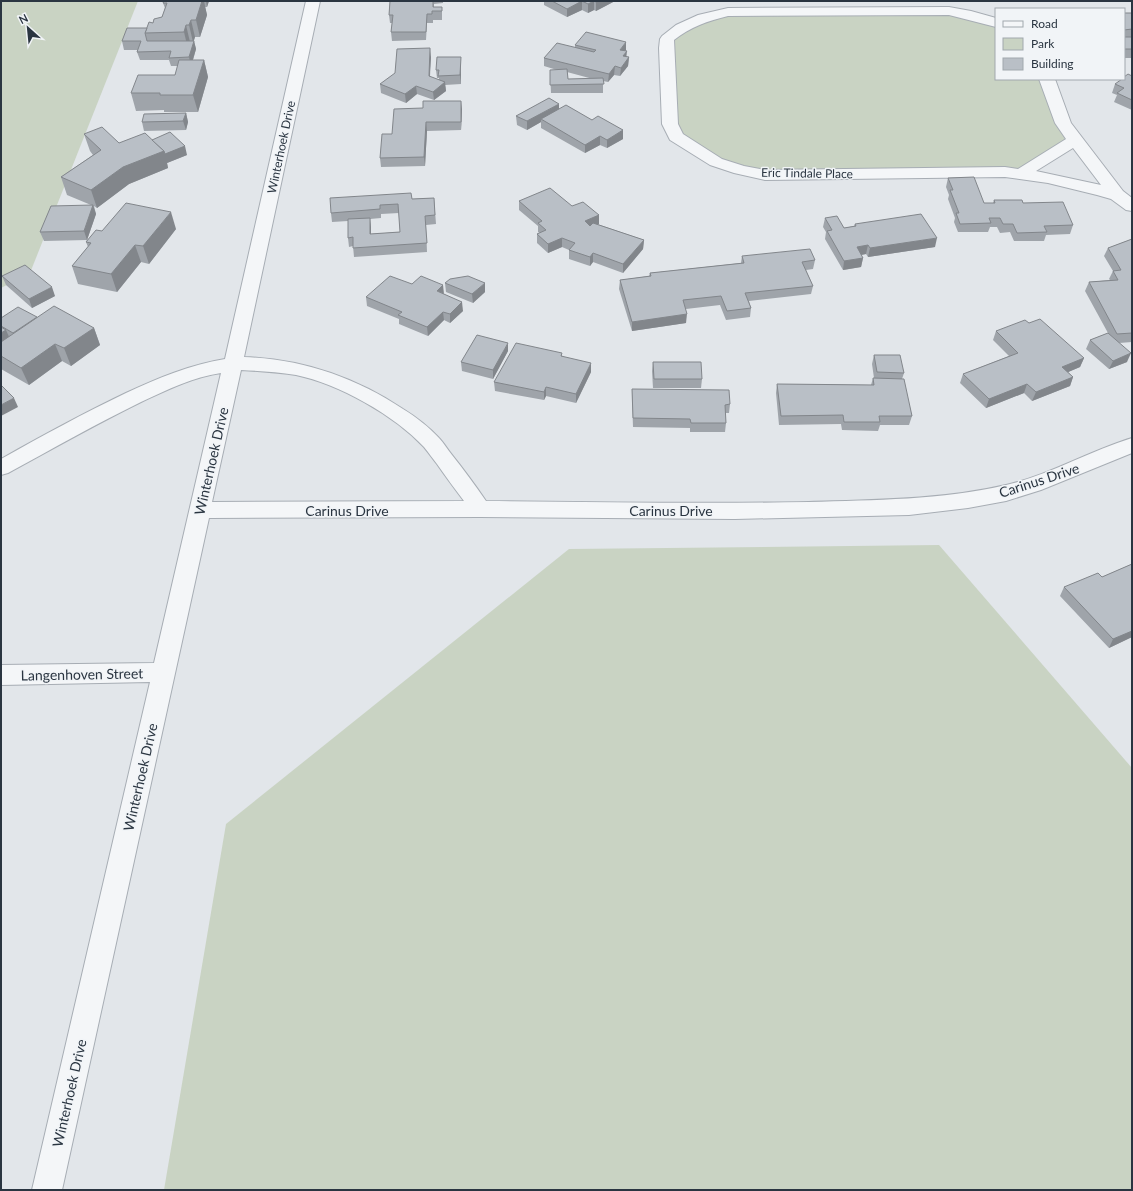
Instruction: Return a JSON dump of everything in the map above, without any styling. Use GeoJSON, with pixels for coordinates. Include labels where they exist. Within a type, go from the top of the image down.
{"type":"FeatureCollection","features":[{"type":"Feature","properties":{"kind":"street","name":"Winterhoek Drive"},"geometry":{"type":"LineString","coordinates":[[47,1190],[313,1]]}},
{"type":"Feature","properties":{"kind":"street","name":"Eric Tindale Place"},"geometry":{"type":"LineString","coordinates":[[995,24],[966,14],[949,11],[728,12],[710,15],[688,22],[667,39],[666,48],[670,124],[676,137],[716,162],[740,170],[766,175],[1005,172],[1022,173],[1065,181],[1117,195]]}},
{"type":"Feature","properties":{"kind":"street","name":"Eric Tindale Place"},"geometry":{"type":"LineString","coordinates":[[1047,80],[1064,123],[1075,140],[1117,195],[1132,206]]}},
{"type":"Feature","properties":{"kind":"street"},"geometry":{"type":"LineString","coordinates":[[1022,173],[1075,140]]}},
{"type":"Feature","properties":{"kind":"street"},"geometry":{"type":"LineString","coordinates":[[1,468],[88,419],[192,373],[211,367],[257,363],[286,367],[357,389],[383,405],[429,440],[459,478],[480,509]]}},
{"type":"Feature","properties":{"kind":"street","name":"Carinus Drive"},"geometry":{"type":"LineString","coordinates":[[199,510],[480,509],[735,511],[909,507],[968,500],[1006,493],[1034,485],[1132,445]]}},
{"type":"Feature","properties":{"kind":"street","name":"Langenhoven Street"},"geometry":{"type":"LineString","coordinates":[[1,675],[164,672]]}},
{"type":"Feature","properties":{"kind":"green space"},"geometry":{"type":"Polygon","coordinates":[[[1,1],[138,1],[30,273],[1,288],[1,1]]]}},
{"type":"Feature","properties":{"kind":"green space"},"geometry":{"type":"Polygon","coordinates":[[[959,11],[995,25],[995,80],[1051,80],[1075,140],[1022,173],[735,170],[676,137],[667,39],[728,12],[959,11]]]}},
{"type":"Feature","properties":{"kind":"green space"},"geometry":{"type":"Polygon","coordinates":[[[939,545],[1132,768],[1132,1190],[164,1190],[226,824],[569,549],[939,545]]]}},
{"type":"Feature","properties":{"kind":"building"},"geometry":{"type":"Polygon","coordinates":[[[164,1],[202,1],[196,20],[191,20],[189,25],[186,25],[184,32],[145,33],[149,22],[153,23],[154,19],[162,17],[167,3],[163,3],[164,1]]]}},
{"type":"Feature","properties":{"kind":"building"},"geometry":{"type":"Polygon","coordinates":[[[390,1],[433,1],[433,7],[442,7],[442,11],[432,11],[432,14],[427,14],[426,32],[391,32],[393,15],[389,15],[390,1]]]}},
{"type":"Feature","properties":{"kind":"building"},"geometry":{"type":"Polygon","coordinates":[[[552,1],[582,1],[567,9],[552,1]]]}},
{"type":"Feature","properties":{"kind":"building"},"geometry":{"type":"Polygon","coordinates":[[[582,1],[594,1],[588,4],[582,1]]]}},
{"type":"Feature","properties":{"kind":"building"},"geometry":{"type":"Polygon","coordinates":[[[1125,13],[1132,13],[1132,29],[1125,30],[1125,13]]]}},
{"type":"Feature","properties":{"kind":"building"},"geometry":{"type":"Polygon","coordinates":[[[127,28],[147,28],[145,33],[147,41],[194,41],[189,57],[169,58],[171,51],[137,52],[141,41],[122,41],[127,28]]]}},
{"type":"Feature","properties":{"kind":"building"},"geometry":{"type":"Polygon","coordinates":[[[586,32],[626,42],[620,50],[627,51],[623,56],[629,57],[621,68],[615,66],[609,74],[544,58],[557,43],[594,52],[596,50],[575,45],[586,32]]]}},
{"type":"Feature","properties":{"kind":"building"},"geometry":{"type":"Polygon","coordinates":[[[1125,37],[1132,37],[1132,49],[1125,49],[1125,37]]]}},
{"type":"Feature","properties":{"kind":"building"},"geometry":{"type":"Polygon","coordinates":[[[430,48],[429,76],[445,82],[433,92],[416,86],[405,94],[380,84],[395,73],[397,49],[430,48]]]}},
{"type":"Feature","properties":{"kind":"building"},"geometry":{"type":"Polygon","coordinates":[[[437,57],[461,57],[460,75],[438,76],[439,70],[436,70],[437,57]]]}},
{"type":"Feature","properties":{"kind":"building"},"geometry":{"type":"Polygon","coordinates":[[[179,60],[204,60],[193,95],[131,93],[138,75],[175,75],[179,60]]]}},
{"type":"Feature","properties":{"kind":"building"},"geometry":{"type":"Polygon","coordinates":[[[567,69],[568,79],[603,78],[604,84],[550,85],[550,70],[567,69]]]}},
{"type":"Feature","properties":{"kind":"building"},"geometry":{"type":"Polygon","coordinates":[[[1128,74],[1132,76],[1132,100],[1117,93],[1124,88],[1115,84],[1121,80],[1125,80],[1125,76],[1128,74]]]}},
{"type":"Feature","properties":{"kind":"building"},"geometry":{"type":"Polygon","coordinates":[[[549,98],[559,104],[527,121],[516,116],[549,98]]]}},
{"type":"Feature","properties":{"kind":"building"},"geometry":{"type":"Polygon","coordinates":[[[423,101],[461,101],[461,122],[426,122],[424,157],[380,158],[382,134],[392,134],[394,109],[423,108],[423,101]]]}},
{"type":"Feature","properties":{"kind":"building"},"geometry":{"type":"Polygon","coordinates":[[[566,105],[592,120],[598,116],[623,130],[607,140],[600,136],[585,145],[541,119],[566,105]]]}},
{"type":"Feature","properties":{"kind":"building"},"geometry":{"type":"Polygon","coordinates":[[[186,113],[183,121],[142,122],[144,114],[186,113]]]}},
{"type":"Feature","properties":{"kind":"building"},"geometry":{"type":"Polygon","coordinates":[[[102,127],[119,143],[145,133],[164,151],[123,167],[91,190],[61,177],[101,150],[84,134],[102,127]]]}},
{"type":"Feature","properties":{"kind":"building"},"geometry":{"type":"Polygon","coordinates":[[[170,132],[185,146],[165,154],[164,151],[152,140],[170,132]]]}},
{"type":"Feature","properties":{"kind":"building"},"geometry":{"type":"Polygon","coordinates":[[[974,177],[984,203],[995,203],[994,200],[1022,200],[1023,203],[1063,202],[1073,225],[1044,226],[1047,232],[1017,233],[1013,224],[1003,224],[1000,218],[989,218],[991,223],[960,224],[956,213],[959,213],[950,190],[953,190],[948,178],[974,177]]]}},
{"type":"Feature","properties":{"kind":"building"},"geometry":{"type":"Polygon","coordinates":[[[550,188],[572,206],[583,202],[599,215],[585,221],[590,226],[593,223],[644,240],[623,264],[593,253],[590,257],[569,250],[575,243],[562,238],[548,244],[537,234],[546,230],[538,223],[542,221],[519,201],[550,188]]]}},
{"type":"Feature","properties":{"kind":"building"},"geometry":{"type":"Polygon","coordinates":[[[411,193],[412,199],[434,198],[435,215],[425,216],[427,243],[353,248],[353,237],[348,238],[348,219],[370,218],[370,234],[400,232],[398,204],[380,205],[380,209],[331,213],[330,198],[411,193]]]}},
{"type":"Feature","properties":{"kind":"building"},"geometry":{"type":"Polygon","coordinates":[[[126,203],[171,212],[143,246],[135,245],[111,274],[72,266],[91,243],[86,242],[96,230],[102,231],[126,203]]]}},
{"type":"Feature","properties":{"kind":"building"},"geometry":{"type":"Polygon","coordinates":[[[93,205],[84,231],[40,232],[51,206],[93,205]]]}},
{"type":"Feature","properties":{"kind":"building"},"geometry":{"type":"Polygon","coordinates":[[[921,214],[937,238],[870,248],[868,245],[857,247],[863,258],[844,261],[827,231],[832,230],[825,218],[837,216],[844,228],[856,226],[855,224],[921,214]]]}},
{"type":"Feature","properties":{"kind":"building"},"geometry":{"type":"Polygon","coordinates":[[[1132,239],[1132,333],[1117,334],[1089,282],[1118,280],[1113,271],[1121,270],[1108,248],[1132,239]]]}},
{"type":"Feature","properties":{"kind":"building"},"geometry":{"type":"Polygon","coordinates":[[[810,249],[815,260],[802,262],[813,286],[745,293],[751,308],[727,311],[721,296],[683,300],[687,314],[632,322],[620,280],[651,276],[650,273],[744,263],[742,256],[810,249]]]}},
{"type":"Feature","properties":{"kind":"building"},"geometry":{"type":"Polygon","coordinates":[[[25,265],[52,287],[29,299],[2,276],[25,265]]]}},
{"type":"Feature","properties":{"kind":"building"},"geometry":{"type":"Polygon","coordinates":[[[390,276],[412,284],[421,276],[443,285],[437,291],[462,302],[450,314],[443,312],[427,327],[398,315],[402,312],[366,297],[390,276]]]}},
{"type":"Feature","properties":{"kind":"building"},"geometry":{"type":"Polygon","coordinates":[[[468,276],[485,283],[472,294],[445,283],[450,279],[468,276]]]}},
{"type":"Feature","properties":{"kind":"building"},"geometry":{"type":"Polygon","coordinates":[[[54,306],[94,328],[64,348],[55,344],[21,368],[1,356],[1,342],[54,306]]]}},
{"type":"Feature","properties":{"kind":"building"},"geometry":{"type":"Polygon","coordinates":[[[18,307],[37,317],[13,333],[1,326],[1,318],[18,307]]]}},
{"type":"Feature","properties":{"kind":"building"},"geometry":{"type":"Polygon","coordinates":[[[1040,319],[1084,358],[1062,367],[1073,377],[1036,392],[1027,384],[989,399],[963,374],[1018,353],[996,331],[1025,320],[1029,323],[1040,319]]]}},
{"type":"Feature","properties":{"kind":"building"},"geometry":{"type":"Polygon","coordinates":[[[1,327],[6,330],[1,333],[1,327]]]}},
{"type":"Feature","properties":{"kind":"building"},"geometry":{"type":"Polygon","coordinates":[[[1108,333],[1131,353],[1113,361],[1090,340],[1108,333]]]}},
{"type":"Feature","properties":{"kind":"building"},"geometry":{"type":"Polygon","coordinates":[[[477,335],[508,343],[493,370],[461,362],[477,335]]]}},
{"type":"Feature","properties":{"kind":"building"},"geometry":{"type":"Polygon","coordinates":[[[516,343],[562,353],[561,356],[591,363],[576,394],[546,387],[544,392],[494,382],[516,343]]]}},
{"type":"Feature","properties":{"kind":"building"},"geometry":{"type":"Polygon","coordinates":[[[874,355],[900,355],[904,373],[877,372],[874,355]]]}},
{"type":"Feature","properties":{"kind":"building"},"geometry":{"type":"Polygon","coordinates":[[[653,362],[701,362],[702,379],[654,379],[653,362]]]}},
{"type":"Feature","properties":{"kind":"building"},"geometry":{"type":"Polygon","coordinates":[[[873,378],[904,379],[912,416],[879,416],[880,422],[844,422],[843,415],[781,416],[777,384],[874,385],[873,378]]]}},
{"type":"Feature","properties":{"kind":"building"},"geometry":{"type":"Polygon","coordinates":[[[1,385],[14,398],[1,405],[1,385]]]}},
{"type":"Feature","properties":{"kind":"building"},"geometry":{"type":"Polygon","coordinates":[[[632,389],[729,390],[730,404],[725,405],[726,423],[691,423],[690,419],[633,418],[632,389]]]}},
{"type":"Feature","properties":{"kind":"building"},"geometry":{"type":"Polygon","coordinates":[[[1132,564],[1132,631],[1113,639],[1064,587],[1098,573],[1102,577],[1132,564]]]}}]}
